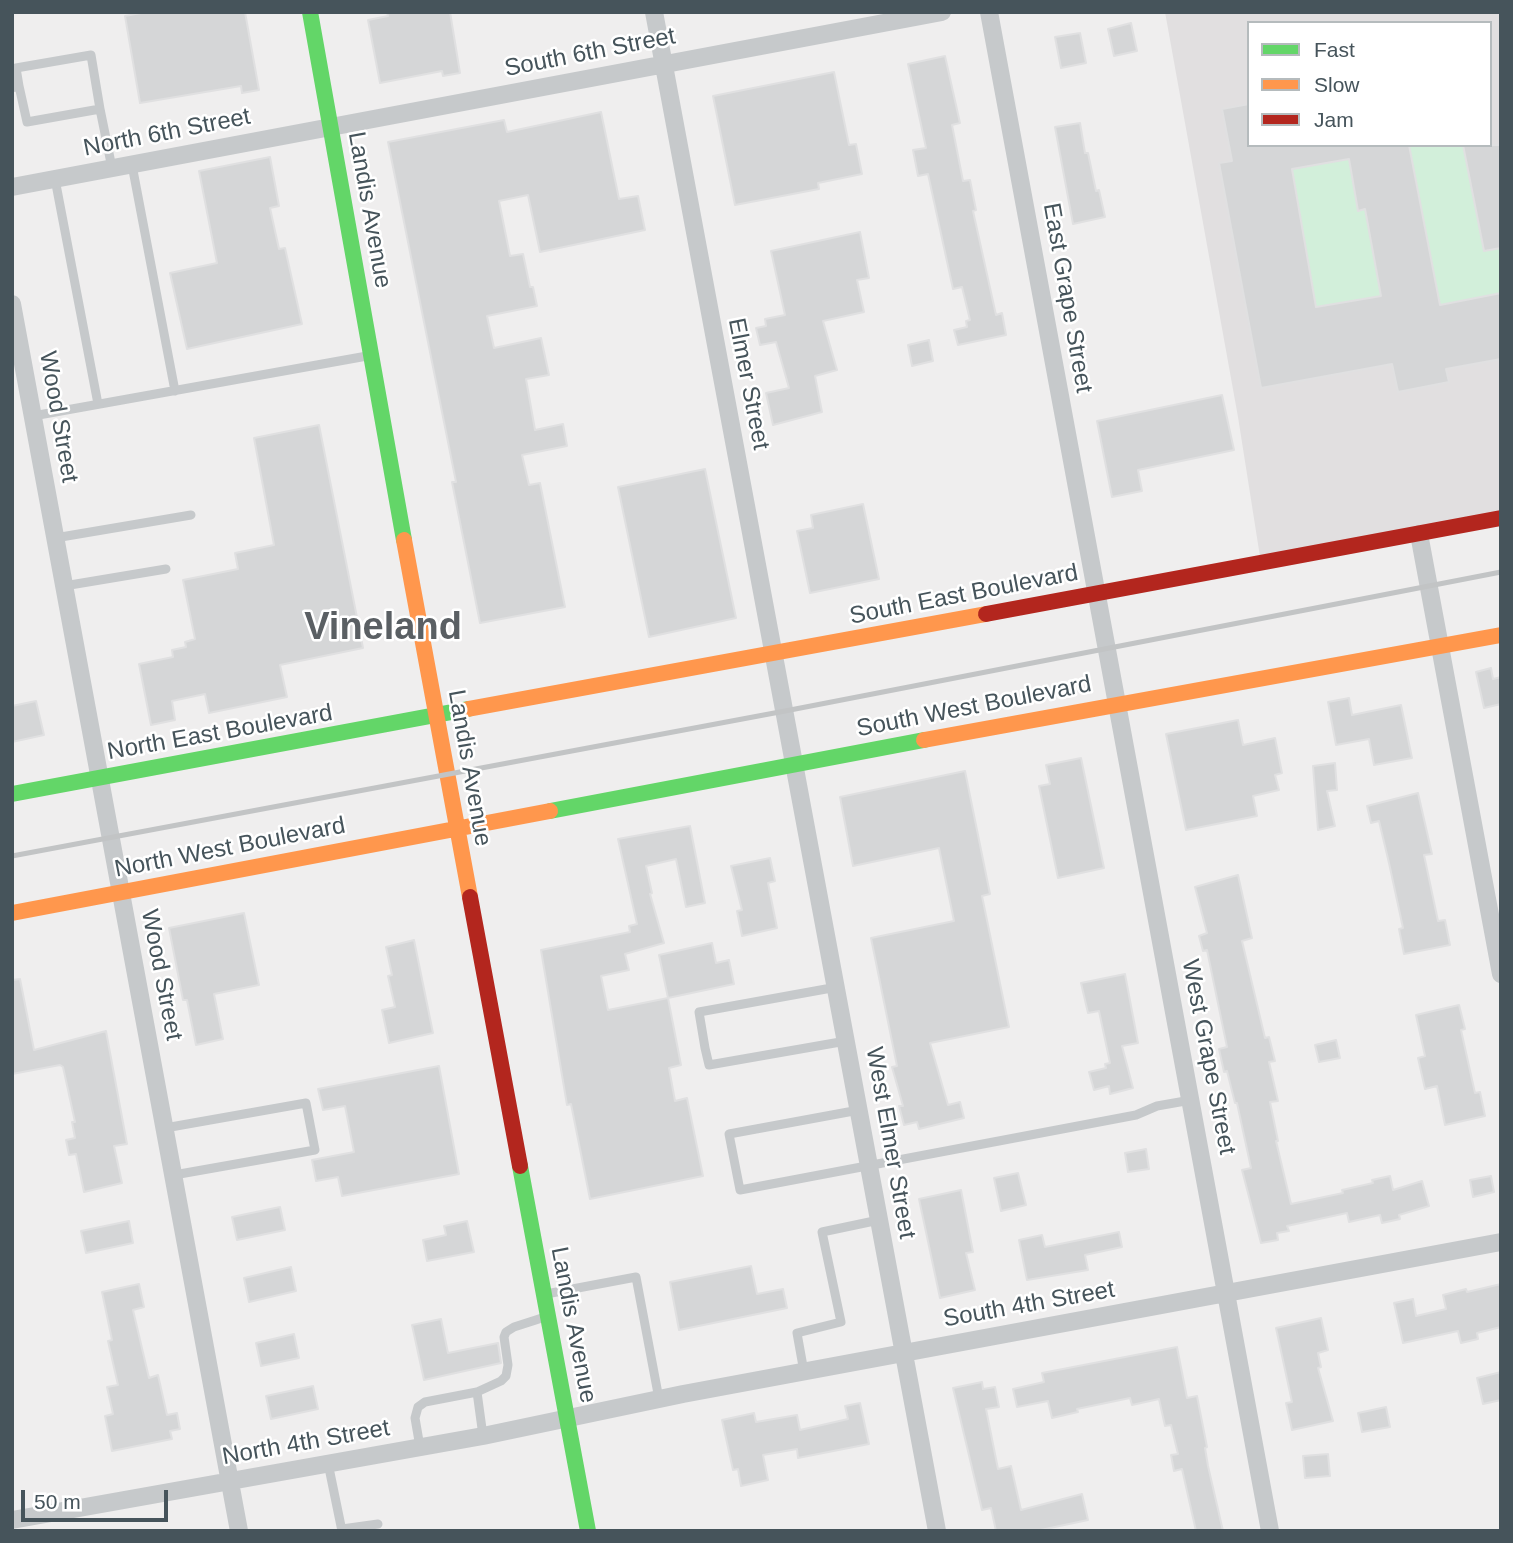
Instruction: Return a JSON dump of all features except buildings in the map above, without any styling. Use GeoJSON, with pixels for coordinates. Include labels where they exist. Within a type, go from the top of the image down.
{"type":"FeatureCollection","features":[{"type":"Feature","properties":{"kind":"main road","name":"Landis Avenue"},"geometry":{"type":"LineString","coordinates":[[310,12],[436,716],[588,1531]]}},
{"type":"Feature","properties":{"kind":"main road","name":"South East Boulevard"},"geometry":{"type":"LineString","coordinates":[[436,716],[1501,519]]}},
{"type":"Feature","properties":{"kind":"main road","name":"South West Boulevard"},"geometry":{"type":"LineString","coordinates":[[457,828],[1115,704],[1501,635]]}},
{"type":"Feature","properties":{"kind":"main road","name":"North East Boulevard"},"geometry":{"type":"LineString","coordinates":[[12,794],[436,716]]}},
{"type":"Feature","properties":{"kind":"main road","name":"North West Boulevard"},"geometry":{"type":"LineString","coordinates":[[12,913],[457,828]]}},
{"type":"Feature","properties":{"kind":"street","name":"Elmer Street"},"geometry":{"type":"LineString","coordinates":[[654,12],[795,764]]}},
{"type":"Feature","properties":{"kind":"street","name":"South 6th Street"},"geometry":{"type":"LineString","coordinates":[[331,128],[942,12]]}},
{"type":"Feature","properties":{"kind":"street","name":"East Grape Street"},"geometry":{"type":"LineString","coordinates":[[989,12],[1095,594]]}},
{"type":"Feature","properties":{"kind":"street","name":"North 6th Street"},"geometry":{"type":"LineString","coordinates":[[12,187],[331,128]]}},
{"type":"Feature","properties":{"kind":"street","name":"Wood Street"},"geometry":{"type":"LineString","coordinates":[[12,304],[239,1531]]}},
{"type":"Feature","properties":{"kind":"street"},"geometry":{"type":"LineString","coordinates":[[1419,534],[1501,974]]}},
{"type":"Feature","properties":{"kind":"street","name":"West Grape Street"},"geometry":{"type":"LineString","coordinates":[[1095,594],[1228,1294],[1270,1531]]}},
{"type":"Feature","properties":{"kind":"street","name":"West Elmer Street"},"geometry":{"type":"LineString","coordinates":[[795,764],[937,1531]]}},
{"type":"Feature","properties":{"kind":"street","name":"South 4th Street"},"geometry":{"type":"LineString","coordinates":[[567,1417],[1501,1242]]}},
{"type":"Feature","properties":{"kind":"street","name":"North 4th Street"},"geometry":{"type":"LineString","coordinates":[[12,1520],[483,1436],[567,1417]]}},
{"type":"Feature","properties":{"kind":"lane"},"geometry":{"type":"LineString","coordinates":[[100,109],[27,122],[16,87],[16,68],[91,55],[112,168]]}},
{"type":"Feature","properties":{"kind":"lane"},"geometry":{"type":"LineString","coordinates":[[132,164],[174,391]]}},
{"type":"Feature","properties":{"kind":"lane"},"geometry":{"type":"LineString","coordinates":[[55,179],[98,404]]}},
{"type":"Feature","properties":{"kind":"lane"},"geometry":{"type":"LineString","coordinates":[[33,416],[372,355]]}},
{"type":"Feature","properties":{"kind":"lane"},"geometry":{"type":"LineString","coordinates":[[55,538],[191,515]]}},
{"type":"Feature","properties":{"kind":"lane"},"geometry":{"type":"LineString","coordinates":[[64,586],[166,569]]}},
{"type":"Feature","properties":{"kind":"lane"},"geometry":{"type":"LineString","coordinates":[[837,987],[699,1012],[709,1065],[846,1041]]}},
{"type":"Feature","properties":{"kind":"lane"},"geometry":{"type":"LineString","coordinates":[[859,1110],[729,1134],[740,1190],[1136,1115],[1157,1106],[1191,1100]]}},
{"type":"Feature","properties":{"kind":"lane"},"geometry":{"type":"LineString","coordinates":[[165,1128],[306,1103],[315,1150],[174,1175]]}},
{"type":"Feature","properties":{"kind":"lane"},"geometry":{"type":"LineString","coordinates":[[804,1372],[797,1333],[841,1322],[822,1232],[879,1220]]}},
{"type":"Feature","properties":{"kind":"lane"},"geometry":{"type":"LineString","coordinates":[[544,1294],[636,1278],[659,1399]]}},
{"type":"Feature","properties":{"kind":"lane"},"geometry":{"type":"LineString","coordinates":[[419,1447],[415,1418],[418,1407],[425,1402],[477,1392],[501,1381],[506,1376],[508,1366],[504,1337],[506,1332],[548,1316]]}},
{"type":"Feature","properties":{"kind":"lane"},"geometry":{"type":"LineString","coordinates":[[477,1392],[483,1436]]}},
{"type":"Feature","properties":{"kind":"lane"},"geometry":{"type":"LineString","coordinates":[[328,1463],[342,1530],[379,1524]]}},
{"type":"Feature","properties":{"kind":"shaded area"},"geometry":{"type":"Polygon","coordinates":[[[1165,12],[1501,12],[1501,518],[1261,563],[1238,417],[1165,12]]]}},
{"type":"Feature","properties":{"kind":"green space"},"geometry":{"type":"Polygon","coordinates":[[[1408,147],[1463,147],[1484,251],[1501,247],[1501,293],[1440,305],[1408,147]]]}},
{"type":"Feature","properties":{"kind":"green space"},"geometry":{"type":"Polygon","coordinates":[[[1349,159],[1358,210],[1365,209],[1381,296],[1316,307],[1292,170],[1349,159]]]}},
{"type":"Feature","properties":{"kind":"railway"},"geometry":{"type":"LineString","coordinates":[[12,856],[785,711],[1501,572]]}},
{"type":"Feature","properties":{"kind":"traffic: fast"},"geometry":{"type":"LineString","coordinates":[[310,12],[404,540]]}},
{"type":"Feature","properties":{"kind":"traffic: fast"},"geometry":{"type":"LineString","coordinates":[[12,794],[468,709]]}},
{"type":"Feature","properties":{"kind":"traffic: fast"},"geometry":{"type":"LineString","coordinates":[[550,811],[924,740]]}},
{"type":"Feature","properties":{"kind":"traffic: fast"},"geometry":{"type":"LineString","coordinates":[[520,1166],[588,1531]]}},
{"type":"Feature","properties":{"kind":"traffic: slow"},"geometry":{"type":"LineString","coordinates":[[404,540],[470,897]]}},
{"type":"Feature","properties":{"kind":"traffic: slow"},"geometry":{"type":"LineString","coordinates":[[468,709],[986,614]]}},
{"type":"Feature","properties":{"kind":"traffic: slow"},"geometry":{"type":"LineString","coordinates":[[924,740],[1501,635]]}},
{"type":"Feature","properties":{"kind":"traffic: slow"},"geometry":{"type":"LineString","coordinates":[[12,913],[550,811]]}},
{"type":"Feature","properties":{"kind":"traffic: jam"},"geometry":{"type":"LineString","coordinates":[[986,614],[1501,518]]}},
{"type":"Feature","properties":{"kind":"traffic: jam"},"geometry":{"type":"LineString","coordinates":[[470,897],[520,1166]]}},
{"type":"Feature","properties":{"kind":"district","name":"Vineland"},"geometry":{"type":"Point","coordinates":[383,629]}}]}
